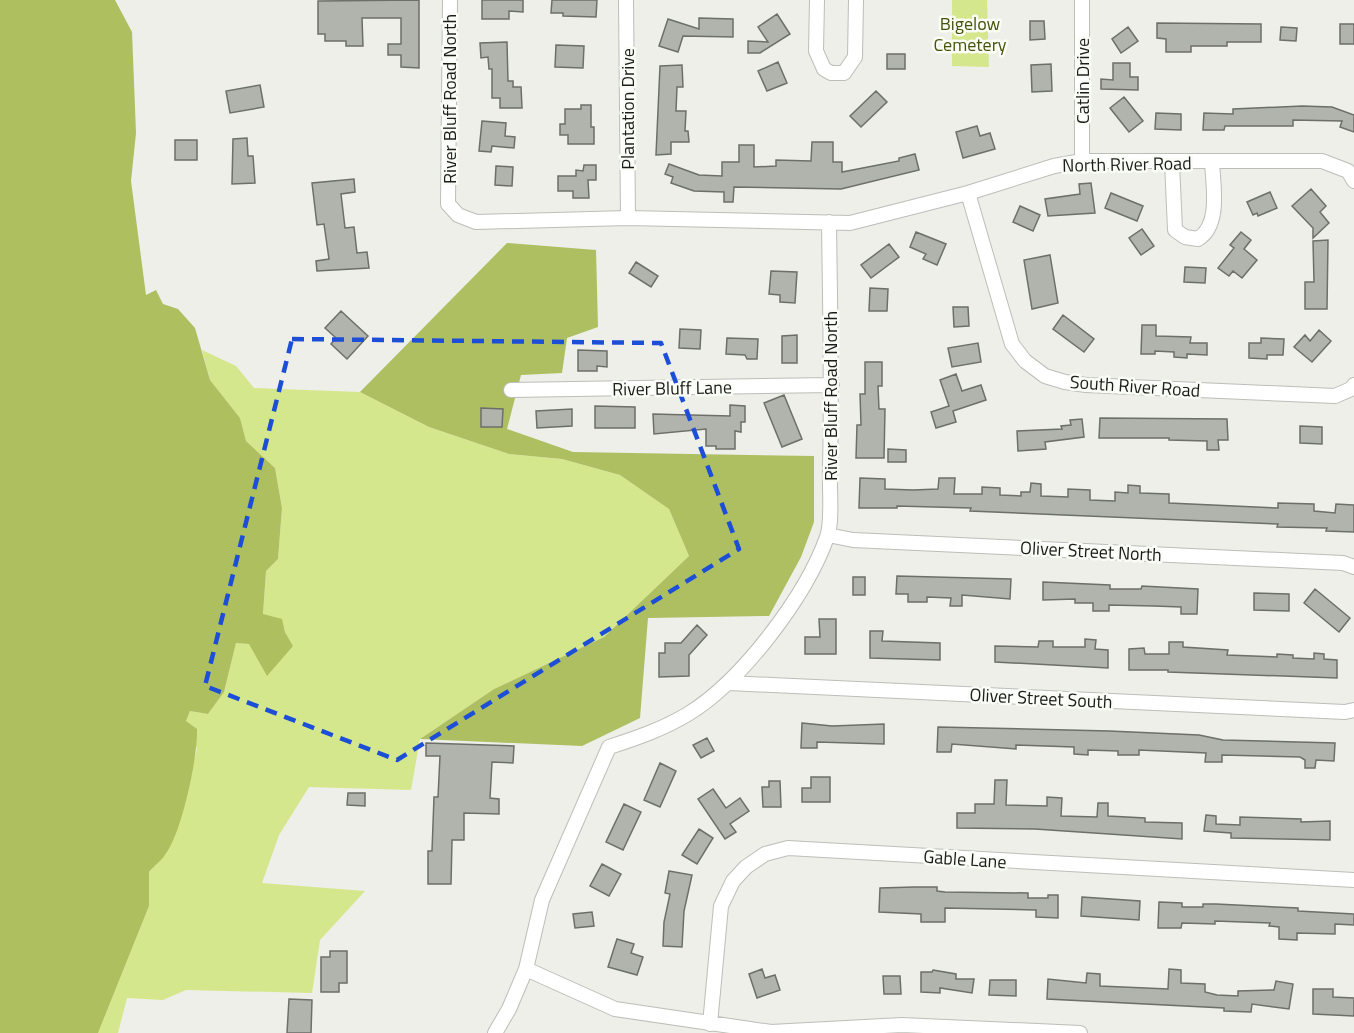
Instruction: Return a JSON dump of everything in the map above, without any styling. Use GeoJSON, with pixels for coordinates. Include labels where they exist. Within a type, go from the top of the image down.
{"type":"FeatureCollection","features":[{"type":"Feature","properties":{"kind":"street","name":"River Bluff Road North"},"geometry":{"type":"LineString","coordinates":[[450,0],[450,206],[458,215],[476,222],[628,218],[829,222],[832,385],[828,535],[797,596],[767,638],[728,683],[690,713],[658,731],[609,747],[542,900],[526,969],[509,1009],[495,1033]]}},
{"type":"Feature","properties":{"kind":"street","name":"Plantation Drive"},"geometry":{"type":"LineString","coordinates":[[626,0],[628,218]]}},
{"type":"Feature","properties":{"kind":"street"},"geometry":{"type":"LineString","coordinates":[[818,0],[816,51],[824,69],[838,74],[844,73],[855,57],[856,0]]}},
{"type":"Feature","properties":{"kind":"street","name":"Catlin Drive"},"geometry":{"type":"LineString","coordinates":[[1082,0],[1082,161]]}},
{"type":"Feature","properties":{"kind":"street","name":"North River Road"},"geometry":{"type":"LineString","coordinates":[[829,222],[850,223],[968,193],[1054,166],[1082,161],[1322,161],[1342,168],[1354,180]]}},
{"type":"Feature","properties":{"kind":"street"},"geometry":{"type":"LineString","coordinates":[[1172,162],[1175,230],[1185,237],[1198,239],[1209,228],[1214,212],[1212,162]]}},
{"type":"Feature","properties":{"kind":"street","name":"South River Road"},"geometry":{"type":"LineString","coordinates":[[968,193],[1012,344],[1025,361],[1045,376],[1086,385],[1335,396],[1351,390],[1354,385]]}},
{"type":"Feature","properties":{"kind":"street","name":"River Bluff Lane"},"geometry":{"type":"LineString","coordinates":[[511,390],[832,385]]}},
{"type":"Feature","properties":{"kind":"street","name":"Oliver Street North"},"geometry":{"type":"LineString","coordinates":[[828,535],[854,540],[1343,563],[1354,567]]}},
{"type":"Feature","properties":{"kind":"street","name":"Oliver Street South"},"geometry":{"type":"LineString","coordinates":[[728,683],[1345,712],[1354,710]]}},
{"type":"Feature","properties":{"kind":"street","name":"Gable Lane"},"geometry":{"type":"LineString","coordinates":[[710,1024],[721,906],[733,881],[747,867],[765,854],[788,848],[1354,880]]}},
{"type":"Feature","properties":{"kind":"street"},"geometry":{"type":"LineString","coordinates":[[526,969],[615,1009],[771,1032],[902,1025],[1080,1033]]}},
{"type":"Feature","properties":{"kind":"highlighted area"},"geometry":{"type":"Polygon","coordinates":[[[292,339],[661,343],[739,549],[397,760],[205,686],[292,339]]]}},
{"type":"Feature","properties":{"kind":"green space","name":"Bigelow Cemetery"},"geometry":{"type":"Polygon","coordinates":[[[952,0],[987,0],[989,67],[952,66],[952,0]]]}},
{"type":"Feature","properties":{"kind":"green space"},"geometry":{"type":"Polygon","coordinates":[[[202,350],[236,366],[254,388],[360,392],[429,427],[509,454],[562,459],[620,475],[669,509],[689,556],[604,637],[494,689],[420,739],[411,790],[309,787],[279,835],[262,883],[365,891],[320,940],[312,993],[186,990],[163,1000],[127,998],[118,1033],[98,1033],[149,906],[149,872],[166,854],[197,749],[186,721],[190,711],[208,714],[224,692],[236,643],[293,646],[285,632],[282,620],[263,615],[266,571],[278,559],[282,508],[275,468],[246,441],[240,418],[210,380],[202,350]]]}},
{"type":"Feature","properties":{"kind":"shaded area"},"geometry":{"type":"Polygon","coordinates":[[[0,0],[115,0],[132,32],[136,133],[131,181],[146,295],[156,290],[163,304],[178,309],[195,328],[210,380],[240,418],[246,441],[275,468],[282,508],[278,559],[266,571],[263,614],[282,619],[285,632],[293,646],[267,676],[249,644],[236,643],[224,692],[208,714],[190,711],[186,721],[197,729],[197,741],[183,813],[171,844],[149,872],[149,906],[98,1033],[0,1033],[0,0]]]}},
{"type":"Feature","properties":{"kind":"shaded area"},"geometry":{"type":"Polygon","coordinates":[[[507,243],[596,250],[598,327],[567,338],[562,373],[521,375],[507,429],[573,452],[814,456],[814,522],[801,557],[769,616],[648,618],[640,718],[582,746],[420,739],[494,689],[604,637],[689,556],[669,509],[620,475],[562,459],[509,454],[429,427],[360,392],[507,243]]]}},
{"type":"Feature","properties":{"kind":"building"},"geometry":{"type":"Polygon","coordinates":[[[419,0],[419,68],[401,67],[401,55],[388,55],[388,44],[401,44],[401,18],[362,18],[363,46],[346,46],[346,41],[325,41],[325,34],[318,34],[318,1],[419,0]]]}},
{"type":"Feature","properties":{"kind":"building"},"geometry":{"type":"Polygon","coordinates":[[[482,0],[523,0],[523,12],[509,11],[509,19],[482,19],[482,0]]]}},
{"type":"Feature","properties":{"kind":"building"},"geometry":{"type":"Polygon","coordinates":[[[552,0],[597,0],[596,17],[563,16],[563,13],[551,13],[552,0]]]}},
{"type":"Feature","properties":{"kind":"building"},"geometry":{"type":"Polygon","coordinates":[[[777,14],[790,34],[760,53],[748,53],[748,41],[768,42],[758,27],[777,14]]]}},
{"type":"Feature","properties":{"kind":"building"},"geometry":{"type":"Polygon","coordinates":[[[699,18],[733,19],[733,37],[683,36],[678,52],[659,46],[668,19],[699,29],[699,18]]]}},
{"type":"Feature","properties":{"kind":"building"},"geometry":{"type":"Polygon","coordinates":[[[1030,21],[1044,21],[1045,39],[1030,40],[1030,21]]]}},
{"type":"Feature","properties":{"kind":"building"},"geometry":{"type":"Polygon","coordinates":[[[1157,23],[1261,24],[1261,42],[1227,42],[1227,46],[1191,46],[1191,52],[1166,52],[1166,39],[1157,38],[1157,23]]]}},
{"type":"Feature","properties":{"kind":"building"},"geometry":{"type":"Polygon","coordinates":[[[1340,24],[1354,24],[1354,44],[1340,44],[1340,24]]]}},
{"type":"Feature","properties":{"kind":"building"},"geometry":{"type":"Polygon","coordinates":[[[1128,27],[1138,41],[1121,53],[1112,39],[1128,27]]]}},
{"type":"Feature","properties":{"kind":"building"},"geometry":{"type":"Polygon","coordinates":[[[1281,27],[1297,28],[1296,41],[1280,40],[1281,27]]]}},
{"type":"Feature","properties":{"kind":"building"},"geometry":{"type":"Polygon","coordinates":[[[507,42],[508,81],[513,81],[513,87],[521,87],[522,108],[500,108],[500,98],[492,98],[492,69],[489,69],[488,57],[481,58],[480,43],[507,42]]]}},
{"type":"Feature","properties":{"kind":"building"},"geometry":{"type":"Polygon","coordinates":[[[556,45],[584,46],[583,68],[555,67],[556,45]]]}},
{"type":"Feature","properties":{"kind":"building"},"geometry":{"type":"Polygon","coordinates":[[[887,54],[905,54],[905,69],[887,69],[887,54]]]}},
{"type":"Feature","properties":{"kind":"building"},"geometry":{"type":"Polygon","coordinates":[[[778,62],[787,83],[767,91],[758,71],[778,62]]]}},
{"type":"Feature","properties":{"kind":"building"},"geometry":{"type":"Polygon","coordinates":[[[1113,63],[1130,63],[1130,77],[1138,77],[1138,90],[1101,89],[1101,79],[1113,80],[1113,63]]]}},
{"type":"Feature","properties":{"kind":"building"},"geometry":{"type":"Polygon","coordinates":[[[1051,64],[1052,91],[1032,92],[1031,65],[1051,64]]]}},
{"type":"Feature","properties":{"kind":"building"},"geometry":{"type":"Polygon","coordinates":[[[682,65],[683,87],[677,87],[676,111],[686,111],[685,131],[688,131],[689,142],[671,142],[671,154],[656,155],[660,66],[682,65]]]}},
{"type":"Feature","properties":{"kind":"building"},"geometry":{"type":"Polygon","coordinates":[[[260,85],[264,107],[230,113],[226,91],[260,85]]]}},
{"type":"Feature","properties":{"kind":"building"},"geometry":{"type":"Polygon","coordinates":[[[876,91],[887,102],[861,127],[850,116],[876,91]]]}},
{"type":"Feature","properties":{"kind":"building"},"geometry":{"type":"Polygon","coordinates":[[[1124,97],[1143,121],[1129,132],[1110,108],[1124,97]]]}},
{"type":"Feature","properties":{"kind":"building"},"geometry":{"type":"Polygon","coordinates":[[[581,105],[591,105],[594,144],[568,144],[568,135],[560,135],[560,124],[565,124],[565,109],[581,109],[581,105]]]}},
{"type":"Feature","properties":{"kind":"building"},"geometry":{"type":"Polygon","coordinates":[[[1332,107],[1354,115],[1354,132],[1340,127],[1342,121],[1293,120],[1293,126],[1225,126],[1224,130],[1203,130],[1204,113],[1233,114],[1233,109],[1332,107]]]}},
{"type":"Feature","properties":{"kind":"building"},"geometry":{"type":"Polygon","coordinates":[[[1156,113],[1181,114],[1181,130],[1155,129],[1156,113]]]}},
{"type":"Feature","properties":{"kind":"building"},"geometry":{"type":"Polygon","coordinates":[[[482,121],[506,123],[505,136],[515,137],[514,148],[492,146],[491,152],[479,151],[482,121]]]}},
{"type":"Feature","properties":{"kind":"building"},"geometry":{"type":"Polygon","coordinates":[[[977,126],[980,136],[990,133],[995,149],[963,158],[956,132],[977,126]]]}},
{"type":"Feature","properties":{"kind":"building"},"geometry":{"type":"Polygon","coordinates":[[[247,138],[248,156],[253,156],[255,183],[232,184],[233,139],[247,138]]]}},
{"type":"Feature","properties":{"kind":"building"},"geometry":{"type":"Polygon","coordinates":[[[175,140],[197,140],[197,160],[175,160],[175,140]]]}},
{"type":"Feature","properties":{"kind":"building"},"geometry":{"type":"Polygon","coordinates":[[[812,142],[833,142],[833,162],[842,162],[842,172],[899,161],[899,158],[915,154],[919,170],[841,189],[734,187],[733,202],[724,202],[724,192],[694,191],[671,183],[673,177],[665,174],[669,164],[699,175],[722,176],[722,162],[739,162],[739,145],[754,145],[754,167],[776,166],[776,160],[811,161],[812,142]]]}},
{"type":"Feature","properties":{"kind":"building"},"geometry":{"type":"Polygon","coordinates":[[[584,165],[596,165],[596,180],[588,180],[589,198],[573,198],[573,191],[558,191],[558,176],[576,176],[576,170],[583,171],[584,165]]]}},
{"type":"Feature","properties":{"kind":"building"},"geometry":{"type":"Polygon","coordinates":[[[496,166],[513,167],[512,186],[495,185],[496,166]]]}},
{"type":"Feature","properties":{"kind":"building"},"geometry":{"type":"Polygon","coordinates":[[[354,179],[355,192],[341,194],[345,228],[354,227],[357,253],[367,252],[369,268],[317,271],[316,261],[329,259],[324,224],[317,225],[312,183],[354,179]]]}},
{"type":"Feature","properties":{"kind":"building"},"geometry":{"type":"Polygon","coordinates":[[[1091,183],[1095,213],[1048,216],[1045,199],[1080,194],[1079,184],[1091,183]]]}},
{"type":"Feature","properties":{"kind":"building"},"geometry":{"type":"Polygon","coordinates":[[[1311,189],[1326,206],[1320,212],[1329,223],[1313,238],[1313,228],[1292,206],[1311,189]]]}},
{"type":"Feature","properties":{"kind":"building"},"geometry":{"type":"Polygon","coordinates":[[[1270,192],[1277,208],[1258,216],[1257,213],[1253,215],[1247,202],[1270,192]]]}},
{"type":"Feature","properties":{"kind":"building"},"geometry":{"type":"Polygon","coordinates":[[[1111,193],[1143,206],[1137,221],[1105,208],[1111,193]]]}},
{"type":"Feature","properties":{"kind":"building"},"geometry":{"type":"Polygon","coordinates":[[[1020,206],[1040,215],[1033,231],[1013,222],[1020,206]]]}},
{"type":"Feature","properties":{"kind":"building"},"geometry":{"type":"Polygon","coordinates":[[[1142,229],[1154,246],[1141,255],[1129,238],[1142,229]]]}},
{"type":"Feature","properties":{"kind":"building"},"geometry":{"type":"Polygon","coordinates":[[[916,232],[946,244],[937,265],[923,259],[926,254],[910,247],[916,232]]]}},
{"type":"Feature","properties":{"kind":"building"},"geometry":{"type":"Polygon","coordinates":[[[1241,232],[1251,240],[1244,249],[1257,260],[1242,278],[1233,271],[1229,276],[1218,268],[1234,248],[1230,245],[1241,232]]]}},
{"type":"Feature","properties":{"kind":"building"},"geometry":{"type":"Polygon","coordinates":[[[1328,240],[1327,309],[1305,309],[1305,282],[1314,282],[1313,241],[1328,240]]]}},
{"type":"Feature","properties":{"kind":"building"},"geometry":{"type":"Polygon","coordinates":[[[889,244],[899,257],[871,278],[861,265],[889,244]]]}},
{"type":"Feature","properties":{"kind":"building"},"geometry":{"type":"Polygon","coordinates":[[[1050,255],[1058,303],[1032,309],[1024,260],[1050,255]]]}},
{"type":"Feature","properties":{"kind":"building"},"geometry":{"type":"Polygon","coordinates":[[[636,262],[658,276],[651,287],[629,273],[636,262]]]}},
{"type":"Feature","properties":{"kind":"building"},"geometry":{"type":"Polygon","coordinates":[[[1185,267],[1206,268],[1205,283],[1184,282],[1185,267]]]}},
{"type":"Feature","properties":{"kind":"building"},"geometry":{"type":"Polygon","coordinates":[[[771,271],[797,272],[795,303],[780,302],[780,295],[769,294],[771,271]]]}},
{"type":"Feature","properties":{"kind":"building"},"geometry":{"type":"Polygon","coordinates":[[[870,288],[888,289],[887,311],[869,311],[870,288]]]}},
{"type":"Feature","properties":{"kind":"building"},"geometry":{"type":"Polygon","coordinates":[[[953,307],[968,307],[969,326],[954,327],[953,307]]]}},
{"type":"Feature","properties":{"kind":"building"},"geometry":{"type":"Polygon","coordinates":[[[341,311],[368,336],[347,359],[331,344],[336,338],[325,328],[341,311]]]}},
{"type":"Feature","properties":{"kind":"building"},"geometry":{"type":"Polygon","coordinates":[[[1063,315],[1094,339],[1084,352],[1053,329],[1063,315]]]}},
{"type":"Feature","properties":{"kind":"building"},"geometry":{"type":"Polygon","coordinates":[[[1142,325],[1156,325],[1156,336],[1191,337],[1190,343],[1207,343],[1207,355],[1187,354],[1187,358],[1174,357],[1174,352],[1155,351],[1155,354],[1141,354],[1142,325]]]}},
{"type":"Feature","properties":{"kind":"building"},"geometry":{"type":"Polygon","coordinates":[[[680,329],[701,330],[700,349],[679,348],[680,329]]]}},
{"type":"Feature","properties":{"kind":"building"},"geometry":{"type":"Polygon","coordinates":[[[1319,330],[1331,341],[1312,362],[1294,347],[1305,335],[1310,341],[1319,330]]]}},
{"type":"Feature","properties":{"kind":"building"},"geometry":{"type":"Polygon","coordinates":[[[797,335],[797,363],[782,363],[782,336],[797,335]]]}},
{"type":"Feature","properties":{"kind":"building"},"geometry":{"type":"Polygon","coordinates":[[[727,338],[758,339],[757,359],[747,359],[745,355],[726,354],[727,338]]]}},
{"type":"Feature","properties":{"kind":"building"},"geometry":{"type":"Polygon","coordinates":[[[1261,338],[1284,339],[1283,355],[1267,355],[1267,359],[1249,358],[1249,343],[1261,343],[1261,338]]]}},
{"type":"Feature","properties":{"kind":"building"},"geometry":{"type":"Polygon","coordinates":[[[978,343],[981,362],[952,367],[948,348],[978,343]]]}},
{"type":"Feature","properties":{"kind":"building"},"geometry":{"type":"Polygon","coordinates":[[[578,350],[607,351],[607,367],[597,366],[597,371],[578,371],[578,350]]]}},
{"type":"Feature","properties":{"kind":"building"},"geometry":{"type":"Polygon","coordinates":[[[865,362],[882,362],[882,386],[878,386],[879,409],[885,409],[884,458],[856,458],[857,425],[861,425],[860,394],[865,394],[865,362]]]}},
{"type":"Feature","properties":{"kind":"building"},"geometry":{"type":"Polygon","coordinates":[[[956,374],[962,391],[981,385],[986,400],[953,411],[956,422],[936,428],[931,412],[949,406],[940,380],[956,374]]]}},
{"type":"Feature","properties":{"kind":"building"},"geometry":{"type":"Polygon","coordinates":[[[784,395],[802,439],[782,447],[764,403],[784,395]]]}},
{"type":"Feature","properties":{"kind":"building"},"geometry":{"type":"Polygon","coordinates":[[[730,405],[745,406],[745,422],[741,422],[741,432],[735,431],[735,449],[716,449],[716,446],[706,446],[706,429],[654,434],[653,414],[730,416],[730,405]]]}},
{"type":"Feature","properties":{"kind":"building"},"geometry":{"type":"Polygon","coordinates":[[[595,406],[635,407],[635,428],[595,428],[595,406]]]}},
{"type":"Feature","properties":{"kind":"building"},"geometry":{"type":"Polygon","coordinates":[[[481,408],[503,409],[502,427],[481,427],[481,408]]]}},
{"type":"Feature","properties":{"kind":"building"},"geometry":{"type":"Polygon","coordinates":[[[572,409],[572,426],[537,428],[536,411],[572,409]]]}},
{"type":"Feature","properties":{"kind":"building"},"geometry":{"type":"Polygon","coordinates":[[[1100,418],[1227,419],[1228,440],[1218,440],[1219,450],[1207,450],[1207,441],[1169,440],[1169,438],[1099,438],[1100,418]]]}},
{"type":"Feature","properties":{"kind":"building"},"geometry":{"type":"Polygon","coordinates":[[[1082,419],[1084,437],[1045,442],[1046,449],[1018,451],[1017,431],[1062,429],[1061,426],[1071,425],[1070,420],[1082,419]]]}},
{"type":"Feature","properties":{"kind":"building"},"geometry":{"type":"Polygon","coordinates":[[[1300,426],[1322,427],[1322,444],[1300,443],[1300,426]]]}},
{"type":"Feature","properties":{"kind":"building"},"geometry":{"type":"Polygon","coordinates":[[[888,449],[906,450],[906,462],[888,462],[888,449]]]}},
{"type":"Feature","properties":{"kind":"building"},"geometry":{"type":"Polygon","coordinates":[[[860,478],[885,479],[885,489],[913,490],[938,489],[939,478],[955,478],[954,494],[982,494],[982,487],[1000,488],[1000,495],[1021,496],[1021,492],[1030,492],[1031,483],[1041,484],[1041,496],[1068,497],[1068,489],[1090,490],[1090,500],[1115,501],[1115,492],[1128,493],[1128,485],[1140,486],[1140,493],[1169,494],[1169,503],[1278,508],[1278,503],[1314,504],[1314,511],[1335,513],[1336,504],[1354,505],[1354,532],[1326,531],[1327,528],[1277,527],[1278,524],[970,511],[971,508],[897,506],[897,508],[859,508],[860,478]]]}},
{"type":"Feature","properties":{"kind":"building"},"geometry":{"type":"Polygon","coordinates":[[[897,576],[1011,579],[1010,599],[962,595],[962,606],[950,606],[951,598],[927,597],[927,602],[908,602],[908,594],[896,594],[897,576]]]}},
{"type":"Feature","properties":{"kind":"building"},"geometry":{"type":"Polygon","coordinates":[[[853,577],[865,577],[865,595],[853,595],[853,577]]]}},
{"type":"Feature","properties":{"kind":"building"},"geometry":{"type":"Polygon","coordinates":[[[1043,582],[1110,585],[1110,589],[1141,589],[1142,586],[1198,589],[1197,614],[1181,614],[1181,607],[1154,606],[1109,605],[1109,611],[1093,611],[1093,603],[1075,603],[1075,599],[1043,600],[1043,582]]]}},
{"type":"Feature","properties":{"kind":"building"},"geometry":{"type":"Polygon","coordinates":[[[1315,589],[1350,618],[1339,632],[1304,603],[1315,589]]]}},
{"type":"Feature","properties":{"kind":"building"},"geometry":{"type":"Polygon","coordinates":[[[1254,593],[1289,594],[1289,611],[1254,610],[1254,593]]]}},
{"type":"Feature","properties":{"kind":"building"},"geometry":{"type":"Polygon","coordinates":[[[819,619],[836,619],[836,654],[805,654],[805,637],[820,637],[819,619]]]}},
{"type":"Feature","properties":{"kind":"building"},"geometry":{"type":"Polygon","coordinates":[[[697,625],[707,635],[689,655],[689,676],[659,677],[659,653],[665,653],[665,643],[681,643],[697,625]]]}},
{"type":"Feature","properties":{"kind":"building"},"geometry":{"type":"Polygon","coordinates":[[[870,631],[883,631],[882,641],[940,643],[940,660],[870,658],[870,631]]]}},
{"type":"Feature","properties":{"kind":"building"},"geometry":{"type":"Polygon","coordinates":[[[1085,639],[1096,640],[1095,649],[1108,650],[1108,668],[995,662],[995,646],[1038,647],[1039,641],[1053,641],[1053,647],[1085,647],[1085,639]]]}},
{"type":"Feature","properties":{"kind":"building"},"geometry":{"type":"Polygon","coordinates":[[[1169,642],[1183,642],[1183,647],[1228,650],[1227,655],[1277,657],[1277,654],[1293,655],[1293,658],[1314,659],[1314,653],[1324,654],[1324,659],[1337,660],[1337,678],[1129,670],[1129,649],[1144,648],[1145,654],[1169,654],[1169,642]]]}},
{"type":"Feature","properties":{"kind":"building"},"geometry":{"type":"Polygon","coordinates":[[[802,723],[832,726],[884,724],[884,744],[817,742],[817,748],[801,748],[802,723]]]}},
{"type":"Feature","properties":{"kind":"building"},"geometry":{"type":"Polygon","coordinates":[[[938,727],[1109,731],[1199,735],[1223,740],[1335,743],[1334,761],[1316,760],[1315,768],[1305,768],[1305,760],[1300,757],[1222,755],[1222,762],[1205,762],[1206,753],[1139,750],[1139,755],[1118,755],[1118,751],[1088,750],[1088,755],[1074,754],[1074,747],[1016,745],[1016,749],[952,744],[951,752],[937,752],[938,727]]]}},
{"type":"Feature","properties":{"kind":"building"},"geometry":{"type":"Polygon","coordinates":[[[707,738],[714,751],[701,758],[693,745],[707,738]]]}},
{"type":"Feature","properties":{"kind":"building"},"geometry":{"type":"Polygon","coordinates":[[[426,743],[514,746],[513,763],[492,762],[490,798],[499,799],[499,814],[464,813],[464,840],[452,840],[451,884],[428,884],[428,851],[432,851],[434,797],[438,797],[440,756],[426,756],[426,743]]]}},
{"type":"Feature","properties":{"kind":"building"},"geometry":{"type":"Polygon","coordinates":[[[660,763],[676,771],[660,807],[644,800],[660,763]]]}},
{"type":"Feature","properties":{"kind":"building"},"geometry":{"type":"Polygon","coordinates":[[[811,777],[830,777],[830,802],[802,802],[802,788],[811,788],[811,777]]]}},
{"type":"Feature","properties":{"kind":"building"},"geometry":{"type":"Polygon","coordinates":[[[995,780],[1007,780],[1006,805],[1047,806],[1047,797],[1062,798],[1061,816],[1097,817],[1098,803],[1108,803],[1108,816],[1145,818],[1145,822],[1182,823],[1182,839],[1035,829],[957,828],[957,813],[975,813],[975,804],[994,804],[995,780]]]}},
{"type":"Feature","properties":{"kind":"building"},"geometry":{"type":"Polygon","coordinates":[[[769,781],[780,781],[781,807],[763,807],[762,787],[769,787],[769,781]]]}},
{"type":"Feature","properties":{"kind":"building"},"geometry":{"type":"Polygon","coordinates":[[[713,789],[726,808],[740,798],[749,811],[730,824],[736,832],[725,839],[698,799],[713,789]]]}},
{"type":"Feature","properties":{"kind":"building"},"geometry":{"type":"Polygon","coordinates":[[[348,793],[365,793],[365,806],[347,805],[348,793]]]}},
{"type":"Feature","properties":{"kind":"building"},"geometry":{"type":"Polygon","coordinates":[[[624,804],[641,812],[623,850],[606,842],[624,804]]]}},
{"type":"Feature","properties":{"kind":"building"},"geometry":{"type":"Polygon","coordinates":[[[1206,815],[1216,816],[1216,824],[1240,825],[1240,817],[1301,819],[1301,822],[1330,821],[1330,840],[1231,838],[1231,833],[1204,831],[1206,815]]]}},
{"type":"Feature","properties":{"kind":"building"},"geometry":{"type":"Polygon","coordinates":[[[699,829],[713,838],[697,864],[682,855],[699,829]]]}},
{"type":"Feature","properties":{"kind":"building"},"geometry":{"type":"Polygon","coordinates":[[[602,864],[621,874],[609,896],[590,886],[602,864]]]}},
{"type":"Feature","properties":{"kind":"building"},"geometry":{"type":"Polygon","coordinates":[[[669,871],[692,875],[684,911],[682,947],[663,946],[664,922],[670,894],[665,893],[669,871]]]}},
{"type":"Feature","properties":{"kind":"building"},"geometry":{"type":"Polygon","coordinates":[[[937,887],[937,891],[945,892],[1028,893],[1028,898],[1048,898],[1048,895],[1058,895],[1058,918],[1036,917],[1036,910],[945,908],[945,922],[921,922],[921,914],[879,912],[880,888],[937,887]]]}},
{"type":"Feature","properties":{"kind":"building"},"geometry":{"type":"Polygon","coordinates":[[[1082,897],[1140,901],[1139,920],[1081,916],[1082,897]]]}},
{"type":"Feature","properties":{"kind":"building"},"geometry":{"type":"Polygon","coordinates":[[[1159,902],[1182,903],[1182,907],[1203,907],[1203,904],[1216,904],[1298,908],[1298,911],[1354,914],[1354,925],[1335,924],[1335,934],[1297,933],[1297,940],[1279,939],[1279,927],[1269,926],[1270,923],[1215,921],[1215,924],[1182,923],[1181,928],[1158,928],[1159,902]]]}},
{"type":"Feature","properties":{"kind":"building"},"geometry":{"type":"Polygon","coordinates":[[[592,912],[594,926],[575,928],[573,914],[592,912]]]}},
{"type":"Feature","properties":{"kind":"building"},"geometry":{"type":"Polygon","coordinates":[[[617,939],[634,944],[631,953],[643,957],[637,975],[608,967],[617,939]]]}},
{"type":"Feature","properties":{"kind":"building"},"geometry":{"type":"Polygon","coordinates":[[[330,951],[347,951],[347,983],[339,983],[339,992],[321,992],[321,957],[330,957],[330,951]]]}},
{"type":"Feature","properties":{"kind":"building"},"geometry":{"type":"Polygon","coordinates":[[[762,969],[765,978],[775,975],[780,990],[757,998],[749,974],[762,969]]]}},
{"type":"Feature","properties":{"kind":"building"},"geometry":{"type":"Polygon","coordinates":[[[1169,969],[1181,970],[1181,983],[1205,984],[1205,992],[1217,995],[1238,996],[1238,991],[1274,990],[1276,981],[1293,984],[1289,1009],[1252,1004],[1251,1012],[1224,1011],[1224,1008],[1047,999],[1048,979],[1086,983],[1087,973],[1100,974],[1100,986],[1168,989],[1169,969]]]}},
{"type":"Feature","properties":{"kind":"building"},"geometry":{"type":"Polygon","coordinates":[[[933,970],[956,974],[956,979],[974,979],[972,993],[940,988],[940,993],[921,992],[921,972],[932,972],[933,970]]]}},
{"type":"Feature","properties":{"kind":"building"},"geometry":{"type":"Polygon","coordinates":[[[883,976],[900,976],[901,994],[884,994],[883,976]]]}},
{"type":"Feature","properties":{"kind":"building"},"geometry":{"type":"Polygon","coordinates":[[[990,980],[1016,980],[1016,996],[989,995],[990,980]]]}},
{"type":"Feature","properties":{"kind":"building"},"geometry":{"type":"Polygon","coordinates":[[[1313,989],[1333,989],[1333,997],[1354,998],[1354,1016],[1313,1014],[1313,989]]]}},
{"type":"Feature","properties":{"kind":"building"},"geometry":{"type":"Polygon","coordinates":[[[289,999],[312,1000],[311,1033],[287,1033],[289,999]]]}}]}
